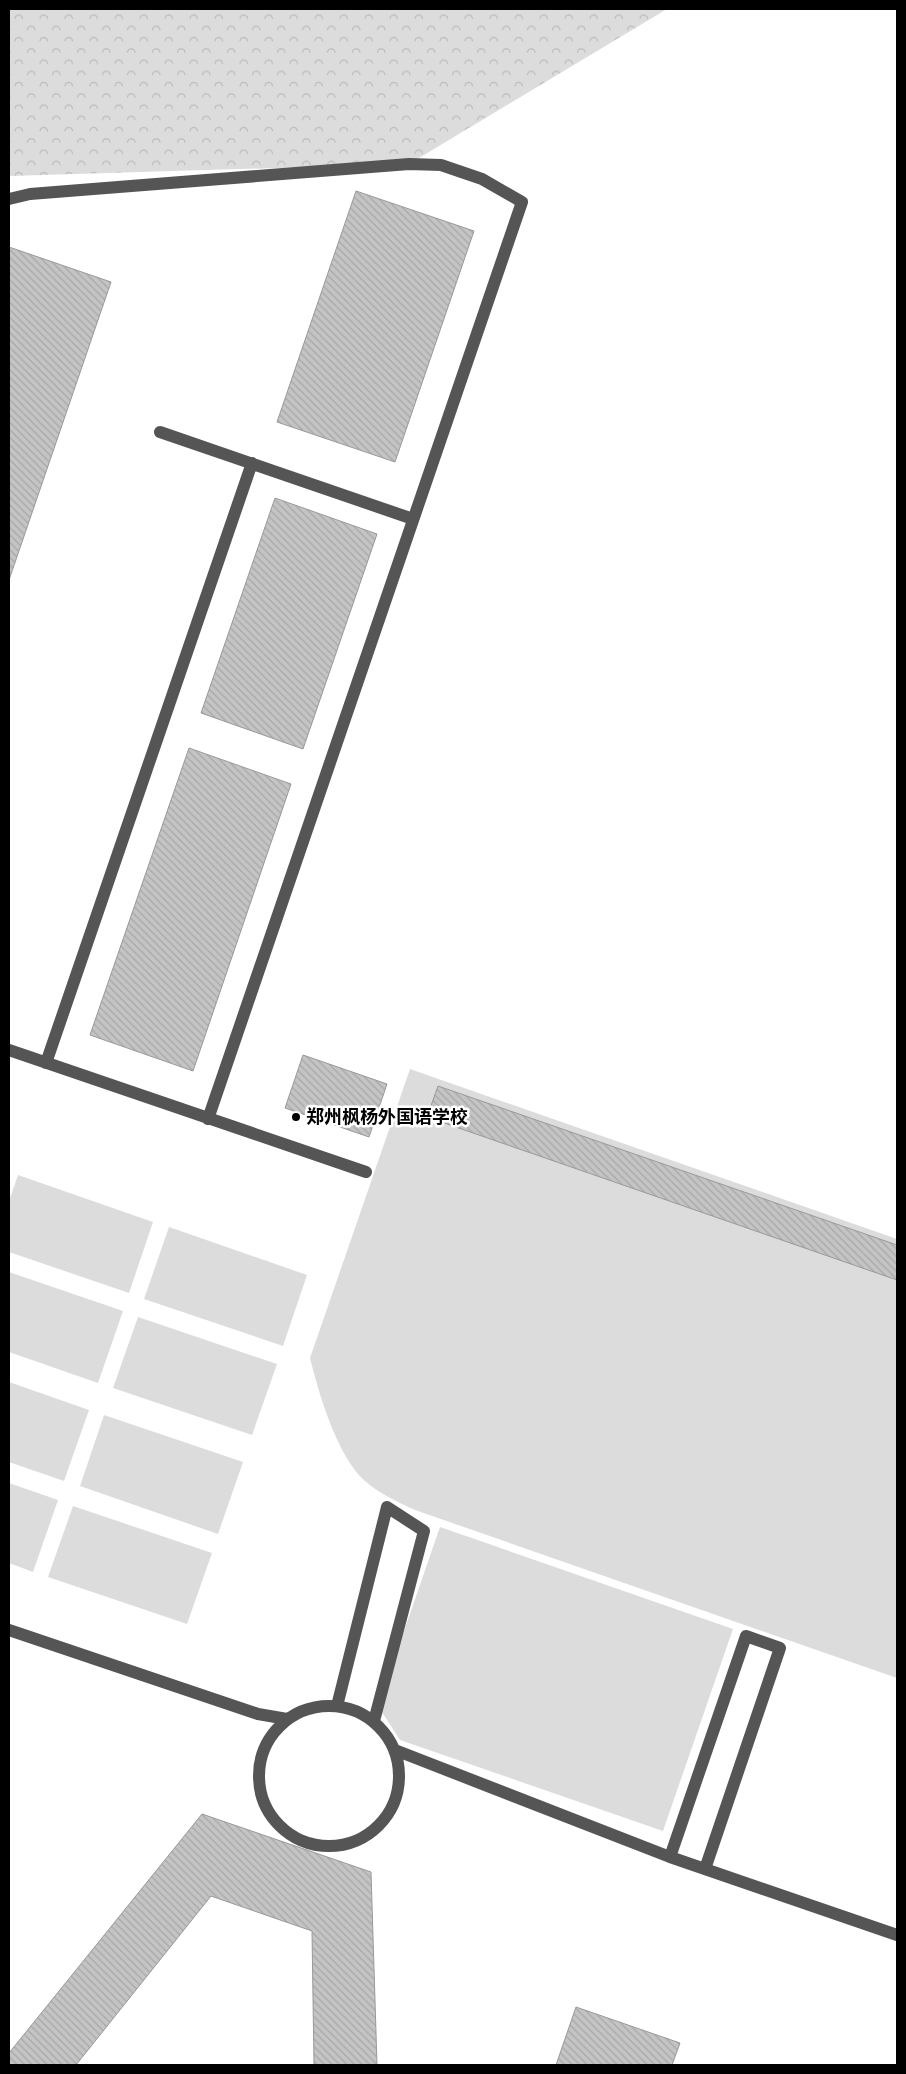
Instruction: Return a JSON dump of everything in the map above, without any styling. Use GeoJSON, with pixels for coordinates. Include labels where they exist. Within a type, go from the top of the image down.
{"type":"FeatureCollection","features":[{"type":"Feature","properties":{"kind":"lane"},"geometry":{"type":"LineString","coordinates":[[9,199],[30,194],[408,164],[441,165],[482,179],[522,202],[208,1119]]}},
{"type":"Feature","properties":{"kind":"lane"},"geometry":{"type":"LineString","coordinates":[[160,432],[413,519]]}},
{"type":"Feature","properties":{"kind":"lane"},"geometry":{"type":"LineString","coordinates":[[46,1063],[252,463]]}},
{"type":"Feature","properties":{"kind":"lane"},"geometry":{"type":"LineString","coordinates":[[9,1050],[366,1172]]}},
{"type":"Feature","properties":{"kind":"lane"},"geometry":{"type":"LineString","coordinates":[[337,1706],[387,1507],[424,1532],[374,1721]]}},
{"type":"Feature","properties":{"kind":"lane"},"geometry":{"type":"LineString","coordinates":[[9,1630],[258,1714],[287,1719]]}},
{"type":"Feature","properties":{"kind":"lane"},"geometry":{"type":"LineString","coordinates":[[670,1857],[746,1636],[780,1648],[705,1869]]}},
{"type":"Feature","properties":{"kind":"lane"},"geometry":{"type":"LineString","coordinates":[[323,1705],[337,1706],[360,1712],[374,1721],[386,1733],[394,1750],[399,1779],[397,1796],[390,1811],[379,1826],[363,1838],[345,1845],[326,1847],[307,1844],[289,1835],[275,1822],[265,1806],[259,1788],[259,1768],[263,1749],[273,1732],[287,1719],[304,1710],[323,1705]]}},
{"type":"Feature","properties":{"kind":"lane"},"geometry":{"type":"LineString","coordinates":[[394,1750],[670,1857],[897,1936]]}},
{"type":"Feature","properties":{"kind":"green space"},"geometry":{"type":"Polygon","coordinates":[[[9,9],[667,9],[409,164],[9,176],[9,9]]]}},
{"type":"Feature","properties":{"kind":"green space"},"geometry":{"type":"Polygon","coordinates":[[[410,1069],[897,1239],[897,1678],[415,1510],[377,1490],[355,1470],[330,1424],[310,1358],[410,1069]]]}},
{"type":"Feature","properties":{"kind":"green space"},"geometry":{"type":"Polygon","coordinates":[[[18,1175],[153,1222],[129,1293],[9,1252],[9,1201],[18,1175]]]}},
{"type":"Feature","properties":{"kind":"green space"},"geometry":{"type":"Polygon","coordinates":[[[169,1227],[307,1275],[283,1346],[144,1299],[169,1227]]]}},
{"type":"Feature","properties":{"kind":"green space"},"geometry":{"type":"Polygon","coordinates":[[[9,1272],[123,1311],[98,1383],[9,1352],[9,1272]]]}},
{"type":"Feature","properties":{"kind":"green space"},"geometry":{"type":"Polygon","coordinates":[[[138,1317],[277,1364],[252,1435],[113,1388],[138,1317]]]}},
{"type":"Feature","properties":{"kind":"green space"},"geometry":{"type":"Polygon","coordinates":[[[9,1382],[89,1410],[64,1481],[9,1462],[9,1382]]]}},
{"type":"Feature","properties":{"kind":"green space"},"geometry":{"type":"Polygon","coordinates":[[[104,1415],[243,1462],[218,1534],[80,1486],[104,1415]]]}},
{"type":"Feature","properties":{"kind":"green space"},"geometry":{"type":"Polygon","coordinates":[[[9,1483],[58,1500],[33,1572],[9,1563],[9,1483]]]}},
{"type":"Feature","properties":{"kind":"green space"},"geometry":{"type":"Polygon","coordinates":[[[73,1506],[212,1553],[187,1624],[48,1577],[73,1506]]]}},
{"type":"Feature","properties":{"kind":"green space"},"geometry":{"type":"Polygon","coordinates":[[[440,1527],[733,1629],[663,1831],[400,1740],[378,1706],[440,1527]]]}},
{"type":"Feature","properties":{"kind":"building"},"geometry":{"type":"Polygon","coordinates":[[[356,191],[474,231],[395,462],[277,422],[356,191]]]}},
{"type":"Feature","properties":{"kind":"building"},"geometry":{"type":"Polygon","coordinates":[[[9,247],[111,282],[9,580],[9,247]]]}},
{"type":"Feature","properties":{"kind":"building"},"geometry":{"type":"Polygon","coordinates":[[[275,498],[377,534],[303,749],[201,713],[275,498]]]}},
{"type":"Feature","properties":{"kind":"building"},"geometry":{"type":"Polygon","coordinates":[[[189,748],[291,784],[193,1071],[90,1035],[189,748]]]}},
{"type":"Feature","properties":{"kind":"building"},"geometry":{"type":"Polygon","coordinates":[[[303,1055],[387,1084],[369,1137],[285,1108],[303,1055]]]}},
{"type":"Feature","properties":{"kind":"building"},"geometry":{"type":"Polygon","coordinates":[[[438,1086],[897,1245],[897,1280],[427,1117],[438,1086]]]}},
{"type":"Feature","properties":{"kind":"building"},"geometry":{"type":"Polygon","coordinates":[[[202,1814],[371,1872],[377,2065],[314,2065],[312,1931],[211,1896],[76,2065],[9,2065],[9,2053],[202,1814]]]}},
{"type":"Feature","properties":{"kind":"building"},"geometry":{"type":"Polygon","coordinates":[[[576,2007],[680,2043],[672,2065],[556,2065],[576,2007]]]}},
{"type":"Feature","properties":{"kind":"place","name":"郑州枫杨外国语学校"},"geometry":{"type":"Point","coordinates":[296,1117]}}]}
